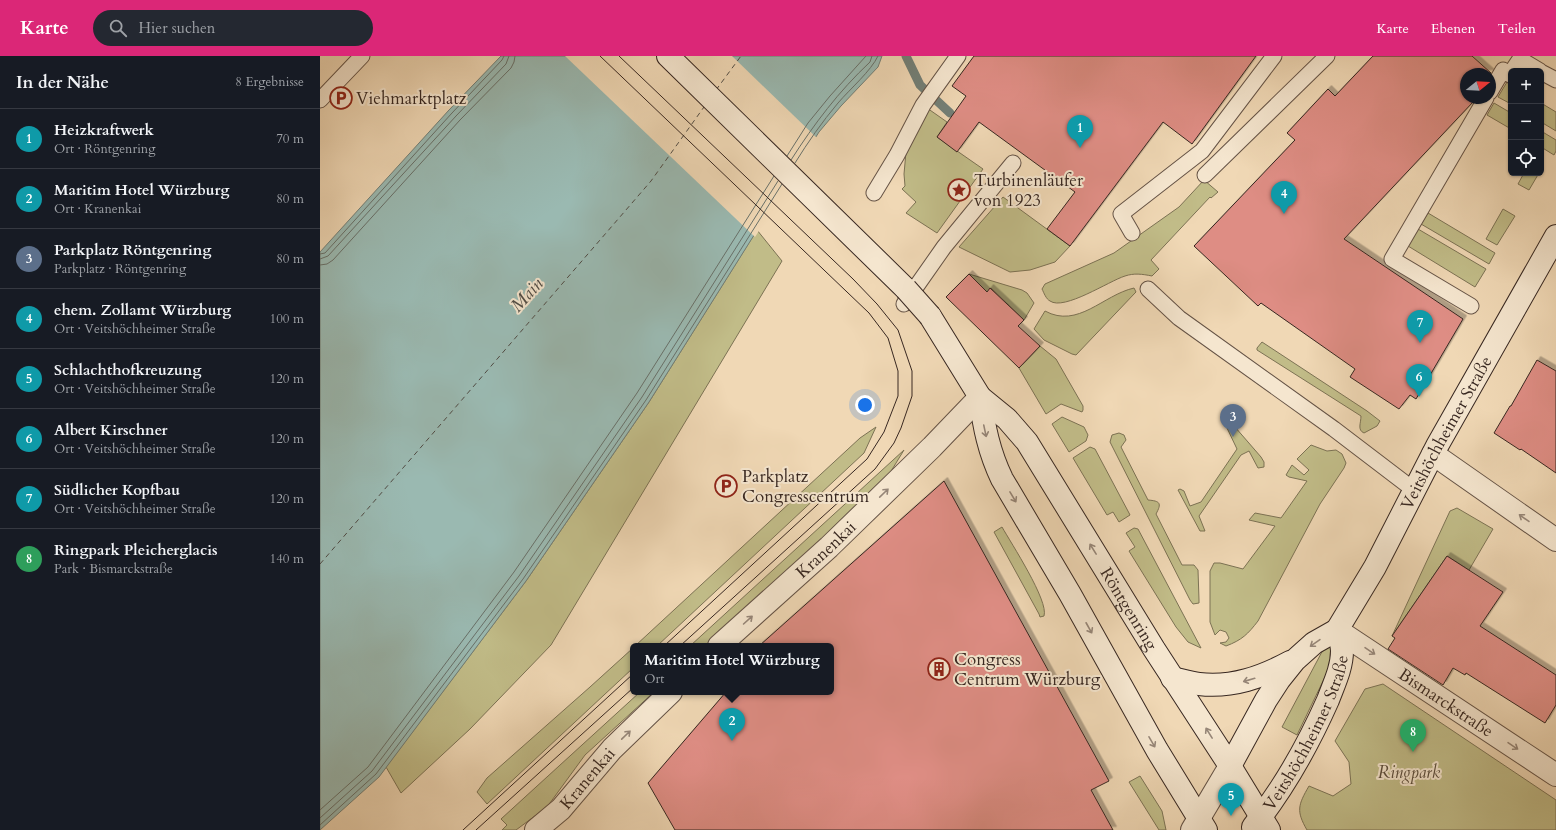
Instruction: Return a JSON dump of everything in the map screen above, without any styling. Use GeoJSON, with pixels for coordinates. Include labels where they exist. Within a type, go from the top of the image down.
{"type":"FeatureCollection","features":[{"type":"Feature","properties":{"kind":"main road","name":"Röntgenring"},"geometry":{"type":"LineString","coordinates":[[668,56],[906,289],[930,316],[980,397],[1007,419],[1027,442],[1172,678],[1230,766],[1260,826]]}},
{"type":"Feature","properties":{"kind":"main road","name":"Veitshöchheimer Straße"},"geometry":{"type":"LineString","coordinates":[[1199,826],[1266,700],[1279,680],[1295,660],[1314,643],[1338,630],[1375,567],[1470,385],[1556,236]]}},
{"type":"Feature","properties":{"kind":"main road","name":"Röntgenring"},"geometry":{"type":"LineString","coordinates":[[980,397],[985,432],[994,463],[1002,479],[1070,594],[1199,826]]}},
{"type":"Feature","properties":{"kind":"main road","name":"Kranenkai"},"geometry":{"type":"LineString","coordinates":[[722,643],[829,547],[932,447],[980,397]]}},
{"type":"Feature","properties":{"kind":"main road"},"geometry":{"type":"LineString","coordinates":[[1433,454],[1556,540]]}},
{"type":"Feature","properties":{"kind":"main road","name":"Veitshöchheimer Straße"},"geometry":{"type":"LineString","coordinates":[[1260,826],[1300,757],[1339,674],[1342,650],[1338,630]]}},
{"type":"Feature","properties":{"kind":"main road","name":"Bismarckstraße"},"geometry":{"type":"LineString","coordinates":[[1338,630],[1556,775]]}},
{"type":"Feature","properties":{"kind":"main road"},"geometry":{"type":"LineString","coordinates":[[1172,678],[1199,684],[1226,685],[1247,681],[1269,673],[1295,660]]}},
{"type":"Feature","properties":{"kind":"main road","name":"Kranenkai"},"geometry":{"type":"LineString","coordinates":[[536,830],[560,809],[612,749],[668,695]]}},
{"type":"Feature","properties":{"kind":"lane"},"geometry":{"type":"LineString","coordinates":[[320,100],[362,56]]}},
{"type":"Feature","properties":{"kind":"lane"},"geometry":{"type":"LineString","coordinates":[[874,193],[897,155],[923,106],[958,56]]}},
{"type":"Feature","properties":{"kind":"lane"},"geometry":{"type":"LineString","coordinates":[[1132,233],[1121,214],[1202,151],[1274,56]]}},
{"type":"Feature","properties":{"kind":"lane"},"geometry":{"type":"LineString","coordinates":[[1205,175],[1327,56]]}},
{"type":"Feature","properties":{"kind":"lane"},"geometry":{"type":"LineString","coordinates":[[1514,68],[1520,59],[1535,68]]}},
{"type":"Feature","properties":{"kind":"lane"},"geometry":{"type":"LineString","coordinates":[[1496,82],[1503,70],[1508,74]]}},
{"type":"Feature","properties":{"kind":"lane"},"geometry":{"type":"LineString","coordinates":[[1544,73],[1556,80]]}},
{"type":"Feature","properties":{"kind":"lane"},"geometry":{"type":"LineString","coordinates":[[1471,306],[1392,259],[1482,104]]}},
{"type":"Feature","properties":{"kind":"lane"},"geometry":{"type":"LineString","coordinates":[[904,304],[944,247],[1013,163]]}},
{"type":"Feature","properties":{"kind":"lane"},"geometry":{"type":"LineString","coordinates":[[1148,289],[1179,318],[1334,429],[1414,490]]}},
{"type":"Feature","properties":{"kind":"green space"},"geometry":{"type":"Polygon","coordinates":[[[1507,82],[1508,102],[1498,97],[1507,82]]]}},
{"type":"Feature","properties":{"kind":"green space"},"geometry":{"type":"Polygon","coordinates":[[[1493,104],[1496,104],[1508,111],[1508,127],[1487,115],[1493,104]]]}},
{"type":"Feature","properties":{"kind":"green space"},"geometry":{"type":"Polygon","coordinates":[[[1544,105],[1556,112],[1556,131],[1544,124],[1544,105]]]}},
{"type":"Feature","properties":{"kind":"green space"},"geometry":{"type":"Polygon","coordinates":[[[927,108],[947,122],[937,137],[983,169],[937,233],[906,213],[916,202],[902,189],[905,186],[904,174],[906,152],[927,108]]]}},
{"type":"Feature","properties":{"kind":"green space"},"geometry":{"type":"Polygon","coordinates":[[[1544,133],[1556,140],[1556,151],[1554,155],[1544,149],[1544,133]]]}},
{"type":"Feature","properties":{"kind":"green space"},"geometry":{"type":"Polygon","coordinates":[[[1522,176],[1537,176],[1529,190],[1518,184],[1522,176]]]}},
{"type":"Feature","properties":{"kind":"green space"},"geometry":{"type":"Polygon","coordinates":[[[1204,180],[1218,192],[1211,198],[1210,197],[1151,260],[1159,269],[1152,276],[1132,274],[1125,276],[1076,299],[1065,302],[1057,303],[1050,301],[1046,297],[1042,289],[1045,284],[1114,253],[1179,207],[1204,180]]]}},
{"type":"Feature","properties":{"kind":"green space"},"geometry":{"type":"Polygon","coordinates":[[[1003,197],[1070,246],[1055,262],[1030,270],[1010,272],[959,247],[1003,197]]]}},
{"type":"Feature","properties":{"kind":"green space"},"geometry":{"type":"Polygon","coordinates":[[[1503,209],[1515,216],[1497,245],[1486,239],[1503,209]]]}},
{"type":"Feature","properties":{"kind":"green space"},"geometry":{"type":"Polygon","coordinates":[[[1428,213],[1495,253],[1489,264],[1421,224],[1428,213]]]}},
{"type":"Feature","properties":{"kind":"green space"},"geometry":{"type":"Polygon","coordinates":[[[1418,229],[1486,269],[1475,287],[1408,246],[1418,229]]]}},
{"type":"Feature","properties":{"kind":"green space"},"geometry":{"type":"Polygon","coordinates":[[[757,230],[782,261],[551,645],[470,729],[401,793],[386,767],[526,581],[649,402],[757,230]]]}},
{"type":"Feature","properties":{"kind":"green space"},"geometry":{"type":"Polygon","coordinates":[[[969,274],[1022,290],[1027,293],[1034,303],[1024,320],[991,288],[987,292],[969,274]]]}},
{"type":"Feature","properties":{"kind":"green space"},"geometry":{"type":"Polygon","coordinates":[[[1134,288],[1136,292],[1076,355],[1044,340],[1034,329],[1045,311],[1057,315],[1068,316],[1090,309],[1112,297],[1134,288]]]}},
{"type":"Feature","properties":{"kind":"green space"},"geometry":{"type":"Polygon","coordinates":[[[1262,342],[1367,411],[1380,421],[1377,426],[1364,433],[1362,432],[1360,428],[1361,416],[1257,350],[1262,342]]]}},
{"type":"Feature","properties":{"kind":"green space"},"geometry":{"type":"Polygon","coordinates":[[[1040,346],[1056,359],[1083,406],[1082,412],[1061,404],[1046,414],[1019,368],[1040,346]]]}},
{"type":"Feature","properties":{"kind":"green space"},"geometry":{"type":"Polygon","coordinates":[[[1062,417],[1084,427],[1088,435],[1086,441],[1069,452],[1052,424],[1062,417]]]}},
{"type":"Feature","properties":{"kind":"green space"},"geometry":{"type":"Polygon","coordinates":[[[1230,426],[1235,427],[1261,457],[1264,462],[1264,467],[1258,468],[1249,451],[1241,455],[1199,516],[1205,531],[1200,531],[1178,490],[1180,489],[1184,491],[1190,506],[1201,502],[1237,449],[1227,428],[1230,426]]]}},
{"type":"Feature","properties":{"kind":"green space"},"geometry":{"type":"Polygon","coordinates":[[[876,427],[864,453],[660,643],[638,643],[860,438],[876,427]]]}},
{"type":"Feature","properties":{"kind":"green space"},"geometry":{"type":"Polygon","coordinates":[[[1119,433],[1124,435],[1126,440],[1121,447],[1148,500],[1159,503],[1156,514],[1182,565],[1194,565],[1198,570],[1199,603],[1193,604],[1190,600],[1110,442],[1112,435],[1119,433]]]}},
{"type":"Feature","properties":{"kind":"green space"},"geometry":{"type":"Polygon","coordinates":[[[1311,445],[1327,451],[1336,450],[1342,454],[1346,463],[1344,468],[1320,504],[1258,621],[1244,636],[1226,646],[1220,643],[1226,642],[1229,638],[1226,632],[1220,630],[1215,635],[1210,622],[1210,571],[1214,563],[1220,563],[1243,569],[1275,526],[1249,520],[1255,513],[1281,518],[1307,481],[1286,475],[1292,465],[1304,475],[1309,470],[1297,459],[1311,445]]]}},
{"type":"Feature","properties":{"kind":"green space"},"geometry":{"type":"Polygon","coordinates":[[[1090,447],[1095,449],[1130,515],[1119,522],[1113,512],[1107,515],[1073,458],[1090,447]]]}},
{"type":"Feature","properties":{"kind":"green space"},"geometry":{"type":"Polygon","coordinates":[[[904,450],[885,481],[877,490],[708,643],[693,643],[904,450]]]}},
{"type":"Feature","properties":{"kind":"green space"},"geometry":{"type":"Polygon","coordinates":[[[1457,508],[1493,529],[1469,570],[1447,556],[1392,636],[1450,511],[1457,508]]]}},
{"type":"Feature","properties":{"kind":"green space"},"geometry":{"type":"Polygon","coordinates":[[[1002,527],[1035,585],[1041,598],[1044,616],[1040,617],[994,532],[1002,527]]]}},
{"type":"Feature","properties":{"kind":"green space"},"geometry":{"type":"Polygon","coordinates":[[[1134,528],[1138,529],[1201,648],[1188,642],[1176,627],[1129,551],[1135,547],[1126,533],[1134,528]]]}},
{"type":"Feature","properties":{"kind":"green space"},"geometry":{"type":"Polygon","coordinates":[[[1329,642],[1338,650],[1297,735],[1282,727],[1324,648],[1329,642]]]}},
{"type":"Feature","properties":{"kind":"green space"},"geometry":{"type":"Polygon","coordinates":[[[630,651],[630,671],[487,804],[477,792],[487,778],[630,651]]]}},
{"type":"Feature","properties":{"kind":"green space","name":"Ringpark"},"geometry":{"type":"Polygon","coordinates":[[[1383,684],[1556,800],[1556,830],[1307,830],[1300,813],[1302,798],[1309,786],[1333,796],[1351,784],[1349,762],[1335,741],[1365,689],[1383,684]]]}},
{"type":"Feature","properties":{"kind":"green space"},"geometry":{"type":"Polygon","coordinates":[[[637,695],[651,695],[585,755],[547,807],[516,830],[502,830],[507,825],[501,819],[637,695]]]}},
{"type":"Feature","properties":{"kind":"green space"},"geometry":{"type":"Polygon","coordinates":[[[1140,776],[1162,811],[1166,830],[1159,830],[1129,782],[1140,776]]]}},
{"type":"Feature","properties":{"kind":"water","name":"Main"},"geometry":{"type":"Polygon","coordinates":[[[501,56],[882,56],[878,67],[819,132],[649,402],[526,581],[379,777],[320,830],[320,252],[449,110],[501,56]]]}},
{"type":"Feature","properties":{"kind":"pier"},"geometry":{"type":"Polygon","coordinates":[[[565,56],[732,56],[818,139],[755,237],[565,56]]]}},
{"type":"Feature","properties":{"kind":"building"},"geometry":{"type":"Polygon","coordinates":[[[974,56],[1256,56],[1192,144],[1163,122],[1070,246],[1047,229],[1075,192],[979,122],[957,152],[937,137],[966,96],[952,86],[974,56]]]}},
{"type":"Feature","properties":{"kind":"building"},"geometry":{"type":"Polygon","coordinates":[[[1373,56],[1472,56],[1485,68],[1460,68],[1460,104],[1471,104],[1344,239],[1463,319],[1416,399],[1410,395],[1399,409],[1350,377],[1355,369],[1261,303],[1258,306],[1194,246],[1295,140],[1287,133],[1328,89],[1335,96],[1373,56]]]}},
{"type":"Feature","properties":{"kind":"building"},"geometry":{"type":"Polygon","coordinates":[[[969,274],[987,292],[990,288],[1024,320],[1018,326],[1040,346],[1019,368],[946,297],[969,274]]]}},
{"type":"Feature","properties":{"kind":"building"},"geometry":{"type":"Polygon","coordinates":[[[1537,360],[1556,371],[1556,473],[1494,433],[1537,360]]]}},
{"type":"Feature","properties":{"kind":"building","name":"Congress Centrum Würzburg"},"geometry":{"type":"Polygon","coordinates":[[[944,481],[1109,781],[1091,790],[1113,830],[675,830],[648,783],[723,695],[834,695],[834,643],[762,643],[944,481]]]}},
{"type":"Feature","properties":{"kind":"building"},"geometry":{"type":"Polygon","coordinates":[[[1447,556],[1503,592],[1480,626],[1556,675],[1556,705],[1545,723],[1466,673],[1465,675],[1453,668],[1443,685],[1388,649],[1395,638],[1392,636],[1447,556]]]}},
{"type":"Feature","properties":{"kind":"waterway"},"geometry":{"type":"LineString","coordinates":[[906,56],[920,85],[950,113]]}},
{"type":"Feature","properties":{"kind":"ferry route"},"geometry":{"type":"LineString","coordinates":[[716,90],[741,56]]}},
{"type":"Feature","properties":{"kind":"ferry route"},"geometry":{"type":"LineString","coordinates":[[320,564],[651,181],[704,107]]}},
{"type":"Feature","properties":{"kind":"tram line"},"geometry":{"type":"LineString","coordinates":[[600,56],[869,313],[888,338],[898,371],[898,396],[884,432],[867,459],[667,643]]}},
{"type":"Feature","properties":{"kind":"tram line"},"geometry":{"type":"LineString","coordinates":[[619,56],[853,279],[877,304],[898,330],[912,371],[912,396],[901,428],[894,443],[875,469],[683,643]]}},
{"type":"Feature","properties":{"kind":"tram line"},"geometry":{"type":"LineString","coordinates":[[463,830],[630,677]]}},
{"type":"Feature","properties":{"kind":"tram line"},"geometry":{"type":"LineString","coordinates":[[476,830],[630,691]]}},
{"type":"Feature","properties":{"kind":"place","name":"Viehmarktplatz"},"geometry":{"type":"Point","coordinates":[341,98]}},
{"type":"Feature","properties":{"kind":"place","name":"Heizkraftwerk"},"geometry":{"type":"Point","coordinates":[1080,148]}},
{"type":"Feature","properties":{"kind":"place","name":"Turbinenläufer von 1923"},"geometry":{"type":"Point","coordinates":[959,190]}},
{"type":"Feature","properties":{"kind":"place","name":"ehem. Zollamt Würzburg"},"geometry":{"type":"Point","coordinates":[1284,214]}},
{"type":"Feature","properties":{"kind":"place","name":"Südlicher Kopfbau"},"geometry":{"type":"Point","coordinates":[1420,343]}},
{"type":"Feature","properties":{"kind":"place","name":"Albert Kirschner"},"geometry":{"type":"Point","coordinates":[1419,397]}},
{"type":"Feature","properties":{"kind":"place","name":"Parkplatz Röntgenring"},"geometry":{"type":"Point","coordinates":[1233,437]}},
{"type":"Feature","properties":{"kind":"place","name":"Parkplatz Congresscentrum"},"geometry":{"type":"Point","coordinates":[726,486]}},
{"type":"Feature","properties":{"kind":"place","name":"Congress Centrum Würzburg"},"geometry":{"type":"Point","coordinates":[939,669]}},
{"type":"Feature","properties":{"kind":"place","name":"Maritim Hotel Würzburg"},"geometry":{"type":"Point","coordinates":[732,741]}},
{"type":"Feature","properties":{"kind":"place","name":"Ringpark Pleicherglacis"},"geometry":{"type":"Point","coordinates":[1413,752]}},
{"type":"Feature","properties":{"kind":"place","name":"Schlachthofkreuzung"},"geometry":{"type":"Point","coordinates":[1231,816]}}]}
